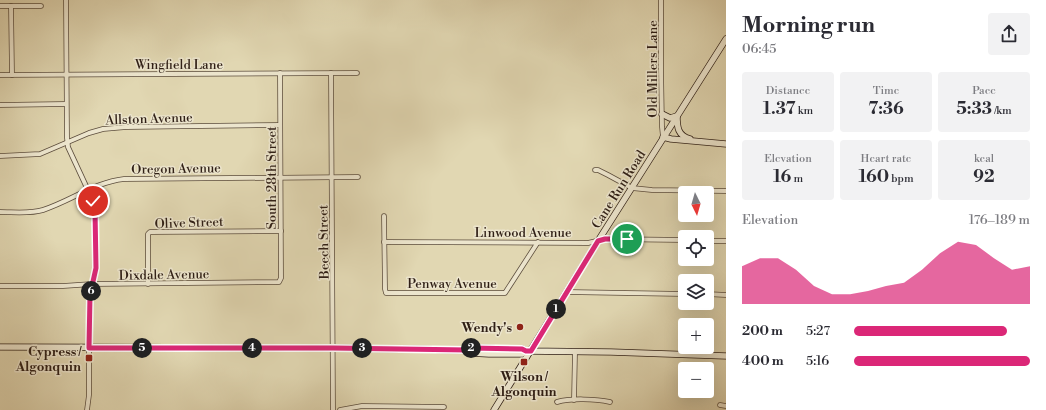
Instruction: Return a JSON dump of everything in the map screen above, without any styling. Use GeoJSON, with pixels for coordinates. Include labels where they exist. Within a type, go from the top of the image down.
{"type":"FeatureCollection","features":[{"type":"Feature","properties":{"kind":"main road","name":"Cane Run Road"},"geometry":{"type":"LineString","coordinates":[[494,410],[528,351],[567,292],[663,137],[726,40]]}},
{"type":"Feature","properties":{"kind":"main road"},"geometry":{"type":"LineString","coordinates":[[662,114],[670,118],[677,116],[680,134],[685,138],[700,142]]}},
{"type":"Feature","properties":{"kind":"main road"},"geometry":{"type":"LineString","coordinates":[[663,137],[726,144]]}},
{"type":"Feature","properties":{"kind":"main road"},"geometry":{"type":"LineString","coordinates":[[0,347],[468,350],[470,348],[726,356]]}},
{"type":"Feature","properties":{"kind":"street"},"geometry":{"type":"LineString","coordinates":[[66,0],[66,104],[68,147],[88,190],[95,210],[96,268],[89,301],[89,395],[87,410]]}},
{"type":"Feature","properties":{"kind":"street","name":"Old Millers Lane"},"geometry":{"type":"LineString","coordinates":[[661,0],[663,137]]}},
{"type":"Feature","properties":{"kind":"street"},"geometry":{"type":"LineString","coordinates":[[0,6],[41,6]]}},
{"type":"Feature","properties":{"kind":"street"},"geometry":{"type":"LineString","coordinates":[[11,6],[12,75]]}},
{"type":"Feature","properties":{"kind":"street","name":"Beech Street"},"geometry":{"type":"LineString","coordinates":[[331,73],[333,410]]}},
{"type":"Feature","properties":{"kind":"street","name":"Wingfield Lane"},"geometry":{"type":"LineString","coordinates":[[0,75],[357,73]]}},
{"type":"Feature","properties":{"kind":"street","name":"South 28th Street"},"geometry":{"type":"LineString","coordinates":[[280,74],[280,281]]}},
{"type":"Feature","properties":{"kind":"street"},"geometry":{"type":"LineString","coordinates":[[0,105],[66,104]]}},
{"type":"Feature","properties":{"kind":"street","name":"Allston Avenue"},"geometry":{"type":"LineString","coordinates":[[0,156],[40,154],[89,133],[113,128],[280,125]]}},
{"type":"Feature","properties":{"kind":"street"},"geometry":{"type":"LineString","coordinates":[[595,170],[598,170],[632,188],[652,190],[726,191]]}},
{"type":"Feature","properties":{"kind":"street","name":"Oregon Avenue"},"geometry":{"type":"LineString","coordinates":[[0,212],[30,212],[43,210],[109,181],[124,178],[358,177]]}},
{"type":"Feature","properties":{"kind":"street"},"geometry":{"type":"LineString","coordinates":[[384,216],[384,242]]}},
{"type":"Feature","properties":{"kind":"street","name":"Olive Street"},"geometry":{"type":"LineString","coordinates":[[148,284],[148,234],[150,232],[281,231]]}},
{"type":"Feature","properties":{"kind":"street","name":"Linwood Avenue"},"geometry":{"type":"LineString","coordinates":[[384,242],[588,243],[605,239],[678,240]]}},
{"type":"Feature","properties":{"kind":"street"},"geometry":{"type":"LineString","coordinates":[[714,241],[726,241]]}},
{"type":"Feature","properties":{"kind":"street","name":"Penway Avenue"},"geometry":{"type":"LineString","coordinates":[[384,242],[386,293],[505,293],[538,242]]}},
{"type":"Feature","properties":{"kind":"street","name":"Dixdale Avenue"},"geometry":{"type":"LineString","coordinates":[[0,286],[269,283],[280,281]]}},
{"type":"Feature","properties":{"kind":"street"},"geometry":{"type":"LineString","coordinates":[[567,292],[678,294]]}},
{"type":"Feature","properties":{"kind":"street"},"geometry":{"type":"LineString","coordinates":[[714,294],[726,295]]}},
{"type":"Feature","properties":{"kind":"street"},"geometry":{"type":"LineString","coordinates":[[574,400],[575,352]]}},
{"type":"Feature","properties":{"kind":"street"},"geometry":{"type":"LineString","coordinates":[[557,402],[567,400],[599,400],[610,402]]}},
{"type":"Feature","properties":{"kind":"street"},"geometry":{"type":"LineString","coordinates":[[720,405],[726,406]]}},
{"type":"Feature","properties":{"kind":"street"},"geometry":{"type":"LineString","coordinates":[[340,410],[357,407],[444,407]]}},
{"type":"Feature","properties":{"kind":"place","name":"Wendy's"},"geometry":{"type":"Point","coordinates":[520,327]}},
{"type":"Feature","properties":{"kind":"place","name":"Cypress / Algonquin"},"geometry":{"type":"Point","coordinates":[89,358]}},
{"type":"Feature","properties":{"kind":"place","name":"Wilson / Algonquin"},"geometry":{"type":"Point","coordinates":[524,362]}},
{"type":"Feature","properties":{"kind":"route"},"geometry":{"type":"LineString","coordinates":[[93,201],[95,210],[96,268],[89,301],[89,348],[333,348],[468,350],[470,348],[522,349],[531,351],[598,241],[605,239],[627,239]]}}]}
